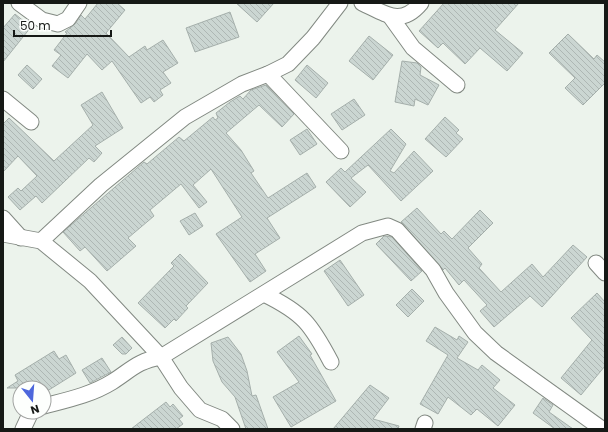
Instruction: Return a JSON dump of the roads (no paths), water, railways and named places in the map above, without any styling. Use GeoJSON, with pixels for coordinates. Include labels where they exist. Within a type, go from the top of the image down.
{"type":"FeatureCollection","features":[{"type":"Feature","properties":{"kind":"street"},"geometry":{"type":"LineString","coordinates":[[19,3],[42,20],[58,24],[68,19],[80,3]]}},
{"type":"Feature","properties":{"kind":"street"},"geometry":{"type":"LineString","coordinates":[[41,241],[102,185],[185,117],[242,84],[288,64],[313,38],[340,3]]}},
{"type":"Feature","properties":{"kind":"street"},"geometry":{"type":"LineString","coordinates":[[362,3],[390,16],[400,18],[416,9],[421,3]]}},
{"type":"Feature","properties":{"kind":"street"},"geometry":{"type":"LineString","coordinates":[[390,16],[413,48],[457,85]]}},
{"type":"Feature","properties":{"kind":"street"},"geometry":{"type":"LineString","coordinates":[[268,74],[341,151]]}},
{"type":"Feature","properties":{"kind":"street"},"geometry":{"type":"LineString","coordinates":[[3,99],[31,122]]}},
{"type":"Feature","properties":{"kind":"street"},"geometry":{"type":"LineString","coordinates":[[3,218],[21,238]]}},
{"type":"Feature","properties":{"kind":"street"},"geometry":{"type":"LineString","coordinates":[[52,404],[87,394],[112,382],[132,366],[150,359],[161,357],[362,233],[388,226],[397,230],[433,270],[446,293],[480,338],[496,354],[602,429]]}},
{"type":"Feature","properties":{"kind":"street"},"geometry":{"type":"LineString","coordinates":[[3,234],[41,241],[90,280],[161,357],[181,388],[200,410],[222,419],[232,429]]}},
{"type":"Feature","properties":{"kind":"street"},"geometry":{"type":"LineString","coordinates":[[264,294],[284,304],[303,318],[315,332],[331,362]]}}]}
